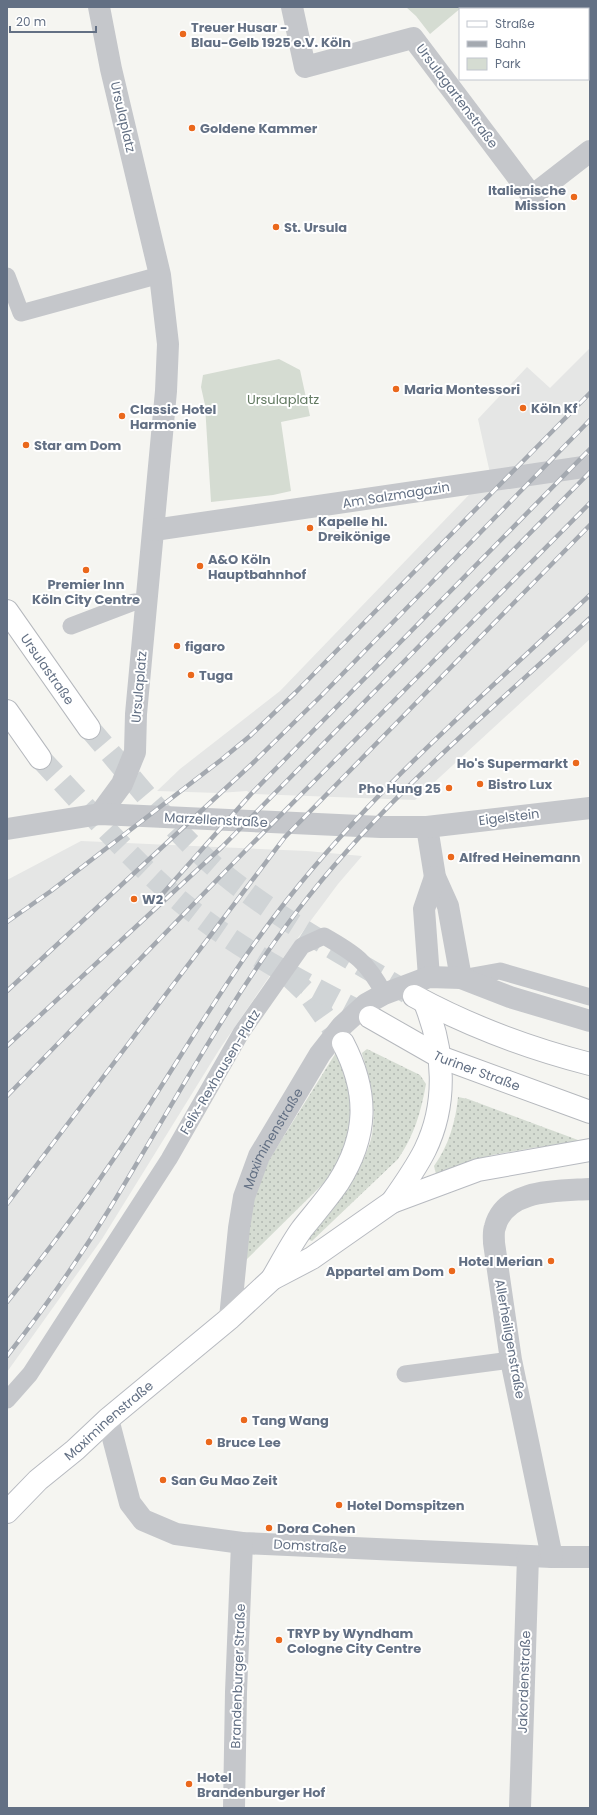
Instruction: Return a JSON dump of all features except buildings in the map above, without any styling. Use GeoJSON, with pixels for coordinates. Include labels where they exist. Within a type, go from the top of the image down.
{"type":"FeatureCollection","features":[{"type":"Feature","properties":{"kind":"main road","name":"Ursulastraße"},"geometry":{"type":"LineString","coordinates":[[7,611],[90,728]]}},
{"type":"Feature","properties":{"kind":"main road"},"geometry":{"type":"LineString","coordinates":[[7,710],[40,758]]}},
{"type":"Feature","properties":{"kind":"main road","name":"Maximinenstraße"},"geometry":{"type":"LineString","coordinates":[[392,1202],[417,1164],[433,1130],[440,1106],[440,1057],[432,1021],[420,999],[492,1034],[539,1051],[590,1064]]}},
{"type":"Feature","properties":{"kind":"main road","name":"Turiner Straße"},"geometry":{"type":"LineString","coordinates":[[370,1017],[440,1057],[590,1112]]}},
{"type":"Feature","properties":{"kind":"main road","name":"Maximinenstraße"},"geometry":{"type":"LineString","coordinates":[[272,1279],[301,1231],[337,1184],[352,1159],[359,1137],[362,1117],[362,1096],[358,1076],[344,1043]]}},
{"type":"Feature","properties":{"kind":"main road","name":"Maximinenstraße"},"geometry":{"type":"LineString","coordinates":[[7,1511],[38,1480],[75,1450],[108,1418],[230,1318],[272,1279],[312,1258],[392,1202],[478,1170],[590,1150]]}},
{"type":"Feature","properties":{"kind":"street","name":"Ursulaplatz"},"geometry":{"type":"LineString","coordinates":[[99,7],[111,69],[160,275],[168,344],[166,392],[136,714],[135,752],[122,784],[100,814]]}},
{"type":"Feature","properties":{"kind":"street","name":"Ursulagartenstraße"},"geometry":{"type":"LineString","coordinates":[[292,7],[305,67],[413,38],[532,196],[590,151]]}},
{"type":"Feature","properties":{"kind":"street","name":"Am Salzmagazin"},"geometry":{"type":"LineString","coordinates":[[154,530],[590,466]]}},
{"type":"Feature","properties":{"kind":"street","name":"Eigelstein"},"geometry":{"type":"LineString","coordinates":[[427,827],[590,808]]}},
{"type":"Feature","properties":{"kind":"street","name":"Marzellenstraße"},"geometry":{"type":"LineString","coordinates":[[7,829],[100,814],[373,827],[427,827]]}},
{"type":"Feature","properties":{"kind":"street"},"geometry":{"type":"LineString","coordinates":[[427,827],[435,876],[448,906],[461,978]]}},
{"type":"Feature","properties":{"kind":"street"},"geometry":{"type":"LineString","coordinates":[[429,977],[424,909],[435,876]]}},
{"type":"Feature","properties":{"kind":"street"},"geometry":{"type":"LineString","coordinates":[[384,994],[429,977],[461,978],[510,997],[590,1021]]}},
{"type":"Feature","properties":{"kind":"street","name":"Maximinenstraße"},"geometry":{"type":"LineString","coordinates":[[230,1318],[239,1228],[244,1197],[259,1156],[320,1054],[333,1037],[342,1026],[366,1004],[384,994]]}},
{"type":"Feature","properties":{"kind":"street","name":"Allerheiligenstraße"},"geometry":{"type":"LineString","coordinates":[[552,1557],[512,1360],[494,1243],[495,1228],[506,1209],[519,1199],[544,1192],[590,1189]]}},
{"type":"Feature","properties":{"kind":"street","name":"Domstraße"},"geometry":{"type":"LineString","coordinates":[[108,1418],[130,1503],[143,1520],[176,1534],[242,1543],[552,1557],[590,1557]]}},
{"type":"Feature","properties":{"kind":"street","name":"Brandenburger Straße"},"geometry":{"type":"LineString","coordinates":[[234,1808],[236,1692],[242,1543]]}},
{"type":"Feature","properties":{"kind":"street","name":"Jakordenstraße"},"geometry":{"type":"LineString","coordinates":[[520,1808],[528,1556]]}},
{"type":"Feature","properties":{"kind":"lane"},"geometry":{"type":"LineString","coordinates":[[7,276],[21,313],[160,275]]}},
{"type":"Feature","properties":{"kind":"lane"},"geometry":{"type":"LineString","coordinates":[[71,626],[134,602],[147,604]]}},
{"type":"Feature","properties":{"kind":"lane","name":"Felix-Rexhausen-Platz"},"geometry":{"type":"LineString","coordinates":[[7,1400],[30,1374],[169,1159],[241,1033],[302,946],[324,936],[336,942],[359,958],[374,975],[384,994]]}},
{"type":"Feature","properties":{"kind":"lane"},"geometry":{"type":"LineString","coordinates":[[461,978],[500,971],[590,996]]}},
{"type":"Feature","properties":{"kind":"lane"},"geometry":{"type":"LineString","coordinates":[[404,1374],[512,1360]]}},
{"type":"Feature","properties":{"kind":"shaded area"},"geometry":{"type":"Polygon","coordinates":[[[590,348],[590,639],[415,800],[251,794],[247,791],[219,793],[157,791],[180,769],[280,691],[490,473],[478,419],[527,367],[550,388],[590,348]]]}},
{"type":"Feature","properties":{"kind":"shaded area"},"geometry":{"type":"Polygon","coordinates":[[[81,841],[307,851],[362,856],[338,884],[271,974],[219,1050],[102,1239],[7,1372],[7,880],[81,841]]]}},
{"type":"Feature","properties":{"kind":"green space"},"geometry":{"type":"Polygon","coordinates":[[[406,7],[462,7],[430,34],[416,16],[406,7]]]}},
{"type":"Feature","properties":{"kind":"green space"},"geometry":{"type":"Polygon","coordinates":[[[279,359],[300,370],[310,416],[281,422],[291,491],[273,495],[211,502],[205,405],[201,387],[203,375],[279,359]]]}},
{"type":"Feature","properties":{"kind":"green space"},"geometry":{"type":"Polygon","coordinates":[[[367,1049],[420,1075],[426,1084],[422,1104],[413,1133],[398,1159],[312,1241],[307,1239],[345,1190],[362,1163],[368,1149],[372,1135],[374,1115],[371,1089],[362,1053],[367,1049]]]}},
{"type":"Feature","properties":{"kind":"green space"},"geometry":{"type":"Polygon","coordinates":[[[337,1051],[348,1078],[352,1120],[344,1151],[327,1180],[245,1261],[253,1195],[264,1168],[337,1051]]]}},
{"type":"Feature","properties":{"kind":"green space"},"geometry":{"type":"Polygon","coordinates":[[[458,1097],[468,1099],[578,1140],[579,1143],[576,1146],[538,1147],[492,1155],[436,1174],[434,1166],[447,1142],[455,1115],[458,1097]]]}},
{"type":"Feature","properties":{"kind":"tunnel"},"geometry":{"type":"LineString","coordinates":[[89,728],[181,835],[215,867],[238,886],[286,919],[413,996]]}},
{"type":"Feature","properties":{"kind":"tunnel"},"geometry":{"type":"LineString","coordinates":[[40,758],[143,867],[180,901],[224,935],[248,950],[320,991],[370,1017]]}},
{"type":"Feature","properties":{"kind":"tunnel"},"geometry":{"type":"LineString","coordinates":[[288,975],[310,996],[343,1043]]}},
{"type":"Feature","properties":{"kind":"railway"},"geometry":{"type":"LineString","coordinates":[[7,922],[51,891],[250,736],[296,692],[590,393]]}},
{"type":"Feature","properties":{"kind":"railway"},"geometry":{"type":"LineString","coordinates":[[7,991],[255,761],[321,696],[590,420]]}},
{"type":"Feature","properties":{"kind":"railway"},"geometry":{"type":"LineString","coordinates":[[157,900],[251,794],[590,449]]}},
{"type":"Feature","properties":{"kind":"railway"},"geometry":{"type":"LineString","coordinates":[[7,1046],[222,847],[590,472]]}},
{"type":"Feature","properties":{"kind":"railway"},"geometry":{"type":"LineString","coordinates":[[7,1096],[247,849],[590,503]]}},
{"type":"Feature","properties":{"kind":"railway"},"geometry":{"type":"LineString","coordinates":[[7,1204],[285,837],[590,525]]}},
{"type":"Feature","properties":{"kind":"railway"},"geometry":{"type":"LineString","coordinates":[[7,1302],[35,1267],[102,1176],[241,962],[287,900],[321,858],[357,818],[433,742],[590,595]]}},
{"type":"Feature","properties":{"kind":"railway"},"geometry":{"type":"LineString","coordinates":[[7,1356],[74,1265],[110,1208],[223,1019],[272,945],[298,910],[365,831],[401,794],[475,723],[590,618]]}},
{"type":"Feature","properties":{"kind":"place","name":"Treuer Husar - Blau-Gelb 1925 e.V. Köln"},"geometry":{"type":"Point","coordinates":[183,34]}},
{"type":"Feature","properties":{"kind":"place","name":"Goldene Kammer"},"geometry":{"type":"Point","coordinates":[192,128]}},
{"type":"Feature","properties":{"kind":"place","name":"Italienische Mission"},"geometry":{"type":"Point","coordinates":[574,197]}},
{"type":"Feature","properties":{"kind":"place","name":"St. Ursula"},"geometry":{"type":"Point","coordinates":[276,227]}},
{"type":"Feature","properties":{"kind":"place","name":"Maria Montessori"},"geometry":{"type":"Point","coordinates":[396,389]}},
{"type":"Feature","properties":{"kind":"place","name":"Köln Kf"},"geometry":{"type":"Point","coordinates":[523,408]}},
{"type":"Feature","properties":{"kind":"place","name":"Classic Hotel Harmonie"},"geometry":{"type":"Point","coordinates":[122,416]}},
{"type":"Feature","properties":{"kind":"place","name":"Star am Dom"},"geometry":{"type":"Point","coordinates":[26,445]}},
{"type":"Feature","properties":{"kind":"place","name":"Kapelle hl. Dreikönige"},"geometry":{"type":"Point","coordinates":[310,528]}},
{"type":"Feature","properties":{"kind":"place","name":"A&O Köln Hauptbahnhof"},"geometry":{"type":"Point","coordinates":[200,566]}},
{"type":"Feature","properties":{"kind":"place","name":"Premier Inn Köln City Centre"},"geometry":{"type":"Point","coordinates":[86,570]}},
{"type":"Feature","properties":{"kind":"place","name":"figaro"},"geometry":{"type":"Point","coordinates":[177,646]}},
{"type":"Feature","properties":{"kind":"place","name":"Tuga"},"geometry":{"type":"Point","coordinates":[191,675]}},
{"type":"Feature","properties":{"kind":"place","name":"Ho's Supermarkt"},"geometry":{"type":"Point","coordinates":[576,763]}},
{"type":"Feature","properties":{"kind":"place","name":"Bistro Lux"},"geometry":{"type":"Point","coordinates":[480,784]}},
{"type":"Feature","properties":{"kind":"place","name":"Pho Hung 25"},"geometry":{"type":"Point","coordinates":[449,788]}},
{"type":"Feature","properties":{"kind":"place","name":"Alfred Heinemann"},"geometry":{"type":"Point","coordinates":[451,857]}},
{"type":"Feature","properties":{"kind":"place","name":"W2"},"geometry":{"type":"Point","coordinates":[134,899]}},
{"type":"Feature","properties":{"kind":"place","name":"Hotel Merian"},"geometry":{"type":"Point","coordinates":[551,1261]}},
{"type":"Feature","properties":{"kind":"place","name":"Appartel am Dom"},"geometry":{"type":"Point","coordinates":[452,1271]}},
{"type":"Feature","properties":{"kind":"place","name":"Tang Wang"},"geometry":{"type":"Point","coordinates":[244,1420]}},
{"type":"Feature","properties":{"kind":"place","name":"Bruce Lee"},"geometry":{"type":"Point","coordinates":[209,1442]}},
{"type":"Feature","properties":{"kind":"place","name":"San Gu Mao Zeit"},"geometry":{"type":"Point","coordinates":[163,1480]}},
{"type":"Feature","properties":{"kind":"place","name":"Hotel Domspitzen"},"geometry":{"type":"Point","coordinates":[339,1505]}},
{"type":"Feature","properties":{"kind":"place","name":"Dora Cohen"},"geometry":{"type":"Point","coordinates":[269,1528]}},
{"type":"Feature","properties":{"kind":"place","name":"TRYP by Wyndham Cologne City Centre"},"geometry":{"type":"Point","coordinates":[279,1640]}},
{"type":"Feature","properties":{"kind":"place","name":"Hotel Brandenburger Hof"},"geometry":{"type":"Point","coordinates":[189,1784]}}]}
